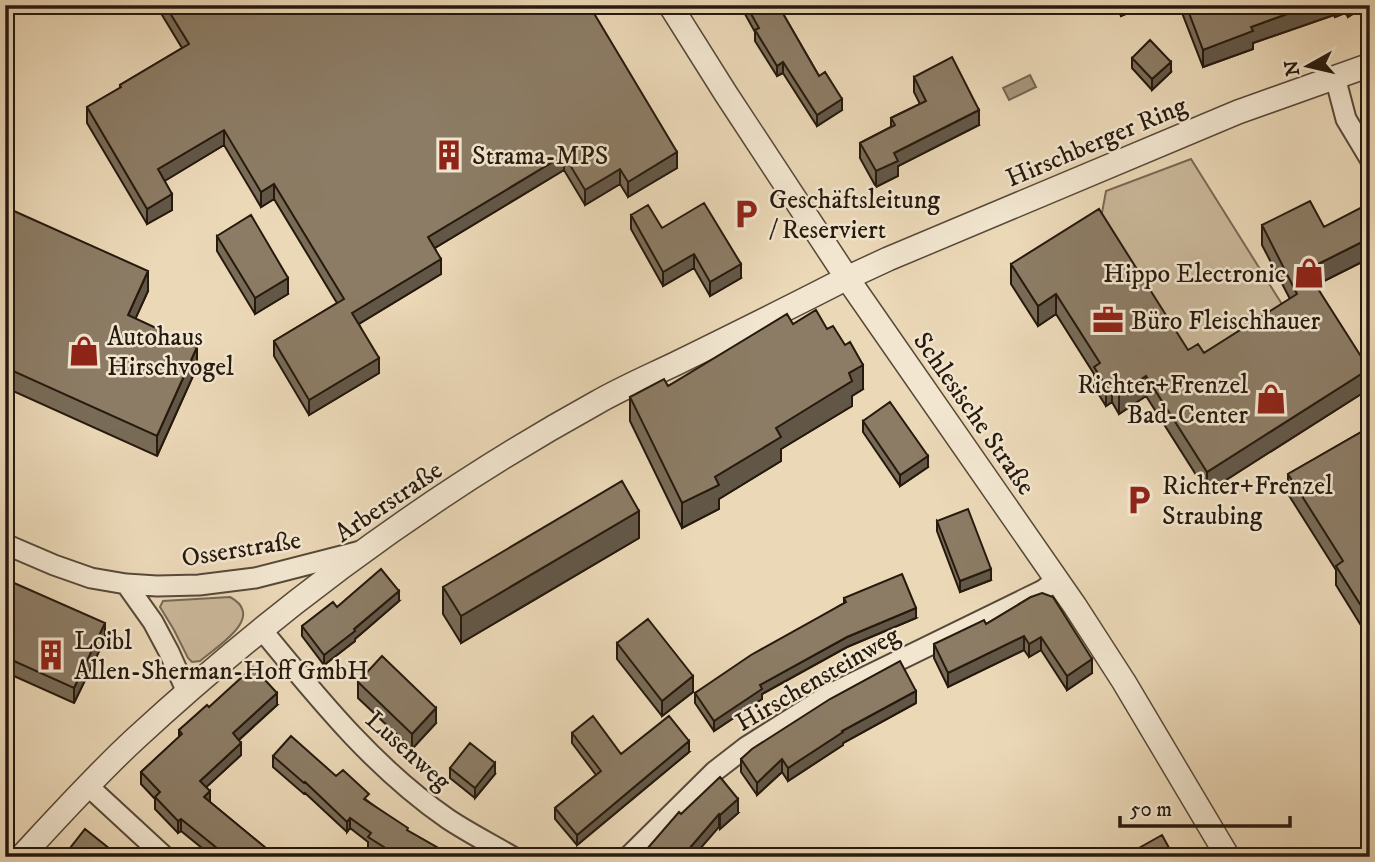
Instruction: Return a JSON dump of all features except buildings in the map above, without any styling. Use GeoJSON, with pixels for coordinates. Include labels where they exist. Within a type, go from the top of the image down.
{"type":"FeatureCollection","features":[{"type":"Feature","properties":{"kind":"street","name":"Schlesische Straße"},"geometry":{"type":"LineString","coordinates":[[670,5],[847,278],[1125,682],[1228,857]]}},
{"type":"Feature","properties":{"kind":"street","name":"Hirschberger Ring"},"geometry":{"type":"LineString","coordinates":[[847,278],[1238,112],[1370,65]]}},
{"type":"Feature","properties":{"kind":"street"},"geometry":{"type":"LineString","coordinates":[[1335,77],[1346,119],[1370,159]]}},
{"type":"Feature","properties":{"kind":"street","name":"Arberstraße"},"geometry":{"type":"LineString","coordinates":[[21,857],[87,785],[187,692],[362,551],[503,458],[598,402],[847,278]]}},
{"type":"Feature","properties":{"kind":"street","name":"Osserstraße"},"geometry":{"type":"LineString","coordinates":[[5,544],[90,578],[126,584],[198,585],[244,579],[362,551]]}},
{"type":"Feature","properties":{"kind":"street","name":"Hirschensteinweg"},"geometry":{"type":"LineString","coordinates":[[628,857],[715,771],[765,735],[830,694],[1043,590],[1056,580]]}},
{"type":"Feature","properties":{"kind":"street"},"geometry":{"type":"LineString","coordinates":[[126,584],[153,622],[187,692]]}},
{"type":"Feature","properties":{"kind":"street","name":"Lusenweg"},"geometry":{"type":"LineString","coordinates":[[262,629],[330,712],[367,751],[407,787],[449,819],[513,857]]}},
{"type":"Feature","properties":{"kind":"street"},"geometry":{"type":"LineString","coordinates":[[87,785],[165,857]]}},
{"type":"Feature","properties":{"kind":"shaded area"},"geometry":{"type":"Polygon","coordinates":[[[1030,75],[1036,87],[1009,100],[1003,88],[1030,75]]]}},
{"type":"Feature","properties":{"kind":"shaded area"},"geometry":{"type":"Polygon","coordinates":[[[1191,159],[1285,309],[1188,370],[1099,229],[1106,191],[1191,159]]]}},
{"type":"Feature","properties":{"kind":"shaded area"},"geometry":{"type":"Polygon","coordinates":[[[230,597],[240,605],[243,613],[241,622],[217,648],[200,661],[192,662],[160,607],[163,601],[230,597]]]}},
{"type":"Feature","properties":{"kind":"place","name":"Strama-MPS"},"geometry":{"type":"Point","coordinates":[449,155]}},
{"type":"Feature","properties":{"kind":"place","name":"Geschäftsleitung / Reserviert"},"geometry":{"type":"Point","coordinates":[746,214]}},
{"type":"Feature","properties":{"kind":"place","name":"Hippo Electronic"},"geometry":{"type":"Point","coordinates":[1309,273]}},
{"type":"Feature","properties":{"kind":"place","name":"Büro Fleischhauer"},"geometry":{"type":"Point","coordinates":[1108,320]}},
{"type":"Feature","properties":{"kind":"place","name":"Autohaus Hirschvogel"},"geometry":{"type":"Point","coordinates":[84,351]}},
{"type":"Feature","properties":{"kind":"place","name":"Richter+Frenzel Bad-Center"},"geometry":{"type":"Point","coordinates":[1271,399]}},
{"type":"Feature","properties":{"kind":"place","name":"Richter+Frenzel Straubing"},"geometry":{"type":"Point","coordinates":[1139,500]}},
{"type":"Feature","properties":{"kind":"place","name":"Loibl Allen-Sherman-Hoff GmbH"},"geometry":{"type":"Point","coordinates":[51,655]}}]}
